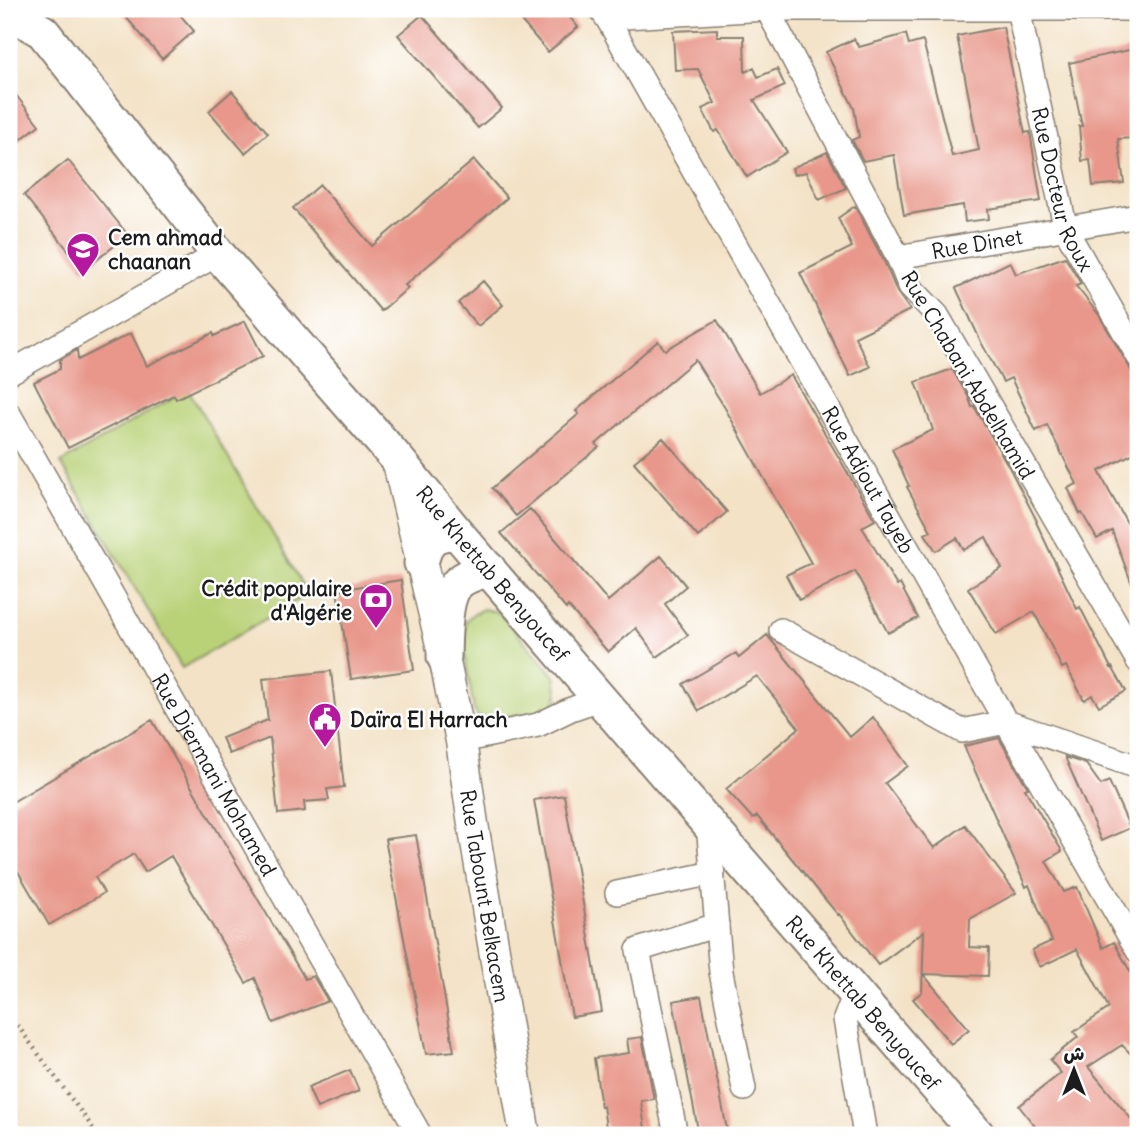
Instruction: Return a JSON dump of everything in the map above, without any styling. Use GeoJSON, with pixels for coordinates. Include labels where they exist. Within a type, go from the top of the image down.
{"type":"FeatureCollection","features":[{"type":"Feature","properties":{"kind":"main road","name":"Rue Khettab Benyoucef"},"geometry":{"type":"LineString","coordinates":[[9,11],[43,32],[218,254],[978,1135]]}},
{"type":"Feature","properties":{"kind":"main road"},"geometry":{"type":"LineString","coordinates":[[421,564],[432,538],[439,534],[457,533]]}},
{"type":"Feature","properties":{"kind":"main road"},"geometry":{"type":"LineString","coordinates":[[444,657],[447,610],[455,586],[469,575],[489,569]]}},
{"type":"Feature","properties":{"kind":"street"},"geometry":{"type":"LineString","coordinates":[[603,13],[767,9],[1138,9]]}},
{"type":"Feature","properties":{"kind":"street","name":"Rue Chabani Abdelhamid"},"geometry":{"type":"LineString","coordinates":[[767,9],[898,257],[910,287],[937,316],[1138,662]]}},
{"type":"Feature","properties":{"kind":"street","name":"Rue Docteur Roux"},"geometry":{"type":"LineString","coordinates":[[1018,9],[1066,230],[1138,356]]}},
{"type":"Feature","properties":{"kind":"street","name":"Rue Adjout Tayeb"},"geometry":{"type":"LineString","coordinates":[[603,13],[1138,951]]}},
{"type":"Feature","properties":{"kind":"street","name":"Rue Dinet"},"geometry":{"type":"LineString","coordinates":[[898,257],[1138,216]]}},
{"type":"Feature","properties":{"kind":"street"},"geometry":{"type":"LineString","coordinates":[[9,373],[218,254]]}},
{"type":"Feature","properties":{"kind":"street","name":"Rue Djermani Mohamed"},"geometry":{"type":"LineString","coordinates":[[9,414],[420,1135]]}},
{"type":"Feature","properties":{"kind":"street","name":"Rue Tabount Belkacem"},"geometry":{"type":"LineString","coordinates":[[397,459],[461,741],[525,1135]]}},
{"type":"Feature","properties":{"kind":"street"},"geometry":{"type":"LineString","coordinates":[[782,631],[962,731],[1006,723],[1138,767]]}},
{"type":"Feature","properties":{"kind":"street"},"geometry":{"type":"LineString","coordinates":[[461,741],[538,725],[600,699]]}},
{"type":"Feature","properties":{"kind":"street"},"geometry":{"type":"LineString","coordinates":[[708,824],[721,972],[744,1089]]}},
{"type":"Feature","properties":{"kind":"street"},"geometry":{"type":"LineString","coordinates":[[617,893],[713,873]]}},
{"type":"Feature","properties":{"kind":"street"},"geometry":{"type":"LineString","coordinates":[[676,1135],[638,950],[717,925]]}},
{"type":"Feature","properties":{"kind":"street"},"geometry":{"type":"LineString","coordinates":[[855,993],[845,1019],[865,1135]]}},
{"type":"Feature","properties":{"kind":"path"},"geometry":{"type":"LineString","coordinates":[[9,1014],[98,1135]]}},
{"type":"Feature","properties":{"kind":"green space"},"geometry":{"type":"Polygon","coordinates":[[[188,389],[308,594],[182,668],[61,463],[188,389]]]}},
{"type":"Feature","properties":{"kind":"green space"},"geometry":{"type":"Polygon","coordinates":[[[483,609],[498,612],[555,676],[558,696],[552,709],[533,714],[479,718],[474,710],[462,639],[466,621],[483,609]]]}},
{"type":"Feature","properties":{"kind":"building"},"geometry":{"type":"Polygon","coordinates":[[[119,9],[175,9],[194,31],[162,59],[119,9]]]}},
{"type":"Feature","properties":{"kind":"building"},"geometry":{"type":"Polygon","coordinates":[[[511,9],[563,9],[578,27],[548,52],[511,9]]]}},
{"type":"Feature","properties":{"kind":"building"},"geometry":{"type":"Polygon","coordinates":[[[422,15],[502,108],[478,128],[398,35],[422,15]]]}},
{"type":"Feature","properties":{"kind":"building"},"geometry":{"type":"Polygon","coordinates":[[[1003,27],[1025,133],[1030,132],[1041,201],[988,209],[989,219],[965,222],[963,205],[904,215],[894,155],[863,161],[852,140],[859,137],[854,108],[826,52],[854,39],[859,47],[906,34],[909,45],[923,41],[952,156],[979,150],[957,36],[1003,27]]]}},
{"type":"Feature","properties":{"kind":"building"},"geometry":{"type":"Polygon","coordinates":[[[717,29],[717,36],[744,36],[745,72],[754,68],[758,77],[777,69],[785,86],[754,100],[787,152],[747,177],[718,130],[714,132],[702,109],[715,103],[698,69],[675,70],[673,31],[717,29]]]}},
{"type":"Feature","properties":{"kind":"building"},"geometry":{"type":"Polygon","coordinates":[[[1138,48],[1138,115],[1132,116],[1134,138],[1118,139],[1124,183],[1093,186],[1090,160],[1082,161],[1079,126],[1082,126],[1069,63],[1138,48]]]}},
{"type":"Feature","properties":{"kind":"building"},"geometry":{"type":"Polygon","coordinates":[[[9,86],[39,125],[9,149],[9,86]]]}},
{"type":"Feature","properties":{"kind":"building"},"geometry":{"type":"Polygon","coordinates":[[[232,91],[268,133],[245,153],[209,111],[232,91]]]}},
{"type":"Feature","properties":{"kind":"building"},"geometry":{"type":"Polygon","coordinates":[[[827,152],[846,188],[819,200],[806,172],[794,175],[792,168],[827,152]]]}},
{"type":"Feature","properties":{"kind":"building"},"geometry":{"type":"Polygon","coordinates":[[[68,160],[128,235],[84,270],[24,195],[68,160]]]}},
{"type":"Feature","properties":{"kind":"building"},"geometry":{"type":"Polygon","coordinates":[[[474,160],[507,198],[405,285],[408,288],[381,311],[293,208],[320,185],[372,246],[474,160]]]}},
{"type":"Feature","properties":{"kind":"building"},"geometry":{"type":"Polygon","coordinates":[[[855,206],[897,292],[910,310],[855,337],[870,367],[850,376],[800,273],[852,247],[838,218],[855,206]]]}},
{"type":"Feature","properties":{"kind":"building"},"geometry":{"type":"Polygon","coordinates":[[[1065,257],[1081,284],[1076,286],[1099,315],[1138,382],[1138,451],[1099,471],[1138,542],[1138,595],[1112,531],[1097,539],[1082,513],[1080,514],[1068,488],[1077,484],[1047,425],[1036,431],[1011,378],[1003,382],[956,288],[1010,262],[1016,274],[1065,257]]]}},
{"type":"Feature","properties":{"kind":"building"},"geometry":{"type":"Polygon","coordinates":[[[483,281],[503,305],[478,326],[458,303],[483,281]]]}},
{"type":"Feature","properties":{"kind":"building"},"geometry":{"type":"Polygon","coordinates":[[[717,320],[760,393],[791,375],[875,520],[862,527],[897,586],[900,584],[918,618],[888,633],[855,571],[799,600],[786,575],[811,563],[725,408],[695,360],[596,444],[599,447],[516,516],[492,488],[579,414],[576,411],[658,341],[665,350],[717,320]]]}},
{"type":"Feature","properties":{"kind":"building"},"geometry":{"type":"Polygon","coordinates":[[[245,321],[263,356],[176,399],[174,395],[68,448],[34,382],[60,369],[60,360],[77,350],[78,360],[131,333],[147,366],[213,333],[214,336],[245,321]]]}},
{"type":"Feature","properties":{"kind":"building"},"geometry":{"type":"Polygon","coordinates":[[[952,369],[1009,467],[1077,609],[1080,607],[1111,668],[1126,691],[1099,706],[1092,695],[1084,700],[1066,666],[1062,668],[1034,612],[996,634],[968,588],[1002,568],[986,537],[964,550],[957,538],[936,551],[925,534],[931,531],[907,487],[909,486],[892,449],[933,430],[916,382],[952,369]]]}},
{"type":"Feature","properties":{"kind":"building"},"geometry":{"type":"Polygon","coordinates":[[[663,438],[727,512],[698,537],[634,462],[663,438]]]}},
{"type":"Feature","properties":{"kind":"building"},"geometry":{"type":"Polygon","coordinates":[[[530,509],[608,601],[661,556],[686,586],[665,604],[688,635],[657,657],[636,628],[608,652],[568,606],[566,609],[501,533],[530,509]]]}},
{"type":"Feature","properties":{"kind":"building","name":"Crédit populaire d'Algérie"},"geometry":{"type":"Polygon","coordinates":[[[401,580],[414,670],[351,679],[337,590],[401,580]]]}},
{"type":"Feature","properties":{"kind":"building"},"geometry":{"type":"Polygon","coordinates":[[[767,635],[850,737],[873,717],[908,766],[885,783],[934,848],[965,825],[1016,893],[970,919],[969,947],[989,948],[988,976],[923,974],[969,1029],[951,1044],[913,999],[922,992],[924,931],[878,965],[757,816],[753,819],[726,789],[799,728],[757,676],[699,711],[683,684],[736,653],[739,658],[767,635]]]}},
{"type":"Feature","properties":{"kind":"building"},"geometry":{"type":"Polygon","coordinates":[[[331,671],[344,787],[327,789],[329,800],[304,802],[305,811],[278,814],[270,738],[229,754],[222,738],[268,720],[263,679],[331,671]]]}},
{"type":"Feature","properties":{"kind":"building"},"geometry":{"type":"Polygon","coordinates":[[[152,720],[305,979],[313,976],[328,1001],[273,1023],[255,978],[246,983],[171,856],[145,872],[134,854],[95,877],[104,893],[49,925],[9,856],[9,804],[152,720]]]}},
{"type":"Feature","properties":{"kind":"building"},"geometry":{"type":"Polygon","coordinates":[[[999,738],[1028,788],[1025,789],[1062,851],[1046,861],[1064,892],[1077,887],[1103,948],[1114,942],[1138,986],[1138,1061],[1122,1045],[1088,1067],[1138,1127],[1138,1135],[1042,1135],[1019,1106],[1061,1073],[1050,1060],[1078,1037],[1074,1032],[1109,1008],[1077,949],[1040,967],[1032,950],[1052,941],[964,746],[999,738]]]}},
{"type":"Feature","properties":{"kind":"building"},"geometry":{"type":"Polygon","coordinates":[[[1065,757],[1086,764],[1101,785],[1109,781],[1130,828],[1101,841],[1065,757]]]}},
{"type":"Feature","properties":{"kind":"building"},"geometry":{"type":"Polygon","coordinates":[[[564,795],[602,1012],[572,1017],[534,800],[564,795]]]}},
{"type":"Feature","properties":{"kind":"building"},"geometry":{"type":"Polygon","coordinates":[[[416,835],[454,1051],[426,1054],[385,839],[416,835]]]}},
{"type":"Feature","properties":{"kind":"building"},"geometry":{"type":"Polygon","coordinates":[[[701,996],[728,1135],[699,1135],[673,1001],[701,996]]]}},
{"type":"Feature","properties":{"kind":"building"},"geometry":{"type":"Polygon","coordinates":[[[642,1037],[654,1099],[641,1101],[646,1135],[607,1135],[594,1058],[629,1053],[627,1039],[642,1037]]]}},
{"type":"Feature","properties":{"kind":"building"},"geometry":{"type":"Polygon","coordinates":[[[350,1070],[359,1091],[317,1108],[308,1087],[350,1070]]]}},
{"type":"Feature","properties":{"kind":"place","name":"Cem ahmad chaanan"},"geometry":{"type":"Point","coordinates":[83,279]}},
{"type":"Feature","properties":{"kind":"place","name":"Crédit populaire d'Algérie"},"geometry":{"type":"Point","coordinates":[376,630]}},
{"type":"Feature","properties":{"kind":"place","name":"Daïra El Harrach"},"geometry":{"type":"Point","coordinates":[325,749]}}]}
